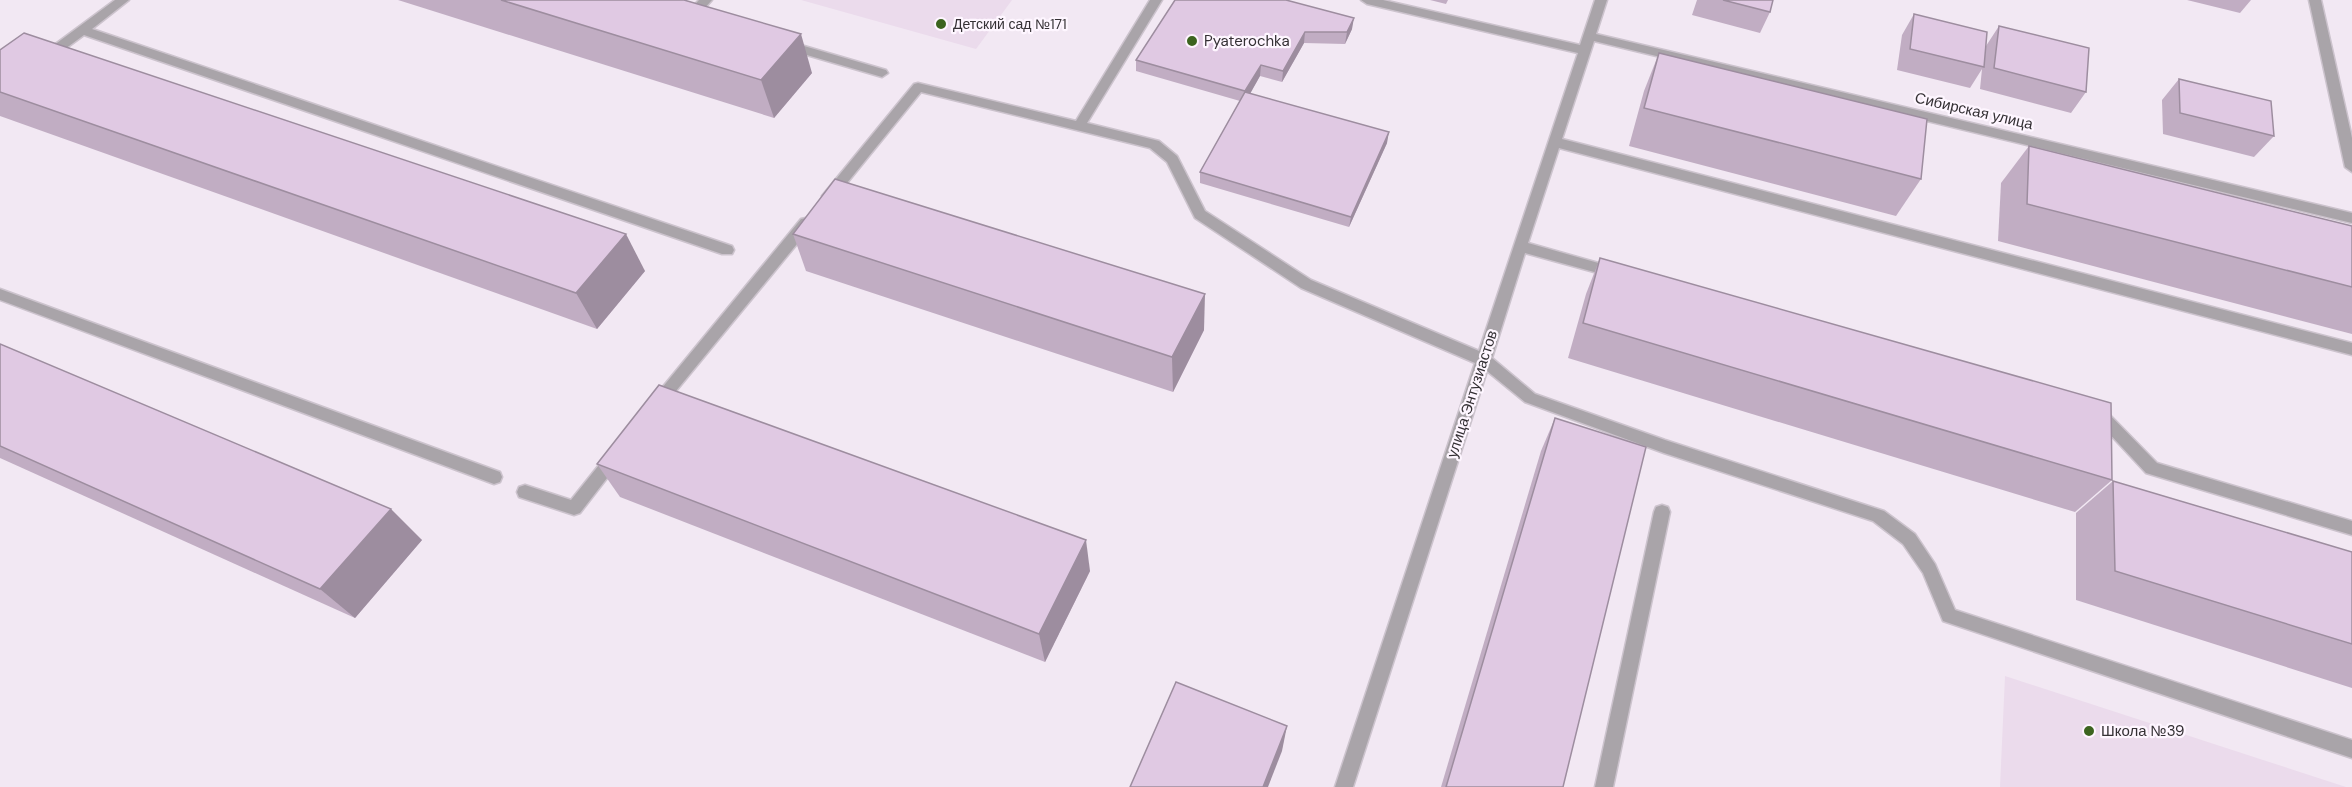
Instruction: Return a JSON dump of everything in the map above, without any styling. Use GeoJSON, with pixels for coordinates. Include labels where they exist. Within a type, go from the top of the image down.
{"type":"FeatureCollection","features":[{"type":"Feature","properties":{"kind":"street"},"geometry":{"type":"LineString","coordinates":[[37,64],[123,0]]}},
{"type":"Feature","properties":{"kind":"street"},"geometry":{"type":"LineString","coordinates":[[691,16],[706,0]]}},
{"type":"Feature","properties":{"kind":"street"},"geometry":{"type":"LineString","coordinates":[[1079,126],[1156,0]]}},
{"type":"Feature","properties":{"kind":"street","name":"Сибирская улица"},"geometry":{"type":"LineString","coordinates":[[1367,0],[1586,43],[2352,218]]}},
{"type":"Feature","properties":{"kind":"street","name":"улица Энтузиастов"},"geometry":{"type":"LineString","coordinates":[[1344,787],[1601,0]]}},
{"type":"Feature","properties":{"kind":"street"},"geometry":{"type":"LineString","coordinates":[[2315,0],[2352,167]]}},
{"type":"Feature","properties":{"kind":"street"},"geometry":{"type":"LineString","coordinates":[[83,30],[727,250]]}},
{"type":"Feature","properties":{"kind":"street"},"geometry":{"type":"LineString","coordinates":[[770,39],[882,73]]}},
{"type":"Feature","properties":{"kind":"street"},"geometry":{"type":"LineString","coordinates":[[647,417],[918,87],[1155,144],[1172,159],[1200,214],[1306,284],[1484,360],[1530,398],[1664,446],[1878,516],[1909,539],[1929,569],[1949,616],[2352,749]]}},
{"type":"Feature","properties":{"kind":"street"},"geometry":{"type":"LineString","coordinates":[[1554,142],[2352,349]]}},
{"type":"Feature","properties":{"kind":"street"},"geometry":{"type":"LineString","coordinates":[[1520,246],[1635,279]]}},
{"type":"Feature","properties":{"kind":"street"},"geometry":{"type":"LineString","coordinates":[[0,294],[494,477]]}},
{"type":"Feature","properties":{"kind":"street"},"geometry":{"type":"LineString","coordinates":[[2084,406],[2096,409],[2152,468],[2352,528]]}},
{"type":"Feature","properties":{"kind":"street"},"geometry":{"type":"LineString","coordinates":[[525,492],[574,508],[625,444]]}},
{"type":"Feature","properties":{"kind":"street"},"geometry":{"type":"LineString","coordinates":[[1604,787],[1662,512]]}},
{"type":"Feature","properties":{"kind":"shaded area","name":"Детский сад №171"},"geometry":{"type":"Polygon","coordinates":[[[801,0],[1012,0],[976,49],[801,0]]]}},
{"type":"Feature","properties":{"kind":"shaded area","name":"Школа №39"},"geometry":{"type":"Polygon","coordinates":[[[2005,676],[2346,787],[2000,787],[2005,676]]]}},
{"type":"Feature","properties":{"kind":"building"},"geometry":{"type":"Polygon","coordinates":[[[501,0],[684,0],[801,34],[761,80],[501,0]]]}},
{"type":"Feature","properties":{"kind":"building"},"geometry":{"type":"Polygon","coordinates":[[[1175,0],[1286,0],[1354,18],[1347,32],[1305,32],[1283,71],[1261,65],[1245,91],[1136,60],[1175,0]]]}},
{"type":"Feature","properties":{"kind":"building"},"geometry":{"type":"Polygon","coordinates":[[[1723,0],[1773,0],[1770,12],[1723,0]]]}},
{"type":"Feature","properties":{"kind":"building"},"geometry":{"type":"Polygon","coordinates":[[[1914,14],[1987,32],[1984,67],[1910,49],[1914,14]]]}},
{"type":"Feature","properties":{"kind":"building"},"geometry":{"type":"Polygon","coordinates":[[[1999,26],[2089,48],[2086,92],[1994,68],[1999,26]]]}},
{"type":"Feature","properties":{"kind":"building"},"geometry":{"type":"Polygon","coordinates":[[[24,33],[626,234],[576,293],[0,92],[0,50],[24,33]]]}},
{"type":"Feature","properties":{"kind":"building"},"geometry":{"type":"Polygon","coordinates":[[[1659,53],[1927,119],[1921,179],[1644,108],[1659,53]]]}},
{"type":"Feature","properties":{"kind":"building"},"geometry":{"type":"Polygon","coordinates":[[[2179,79],[2271,101],[2274,136],[2180,113],[2179,79]]]}},
{"type":"Feature","properties":{"kind":"building"},"geometry":{"type":"Polygon","coordinates":[[[1245,92],[1389,132],[1351,217],[1200,172],[1245,92]]]}},
{"type":"Feature","properties":{"kind":"building"},"geometry":{"type":"Polygon","coordinates":[[[2029,146],[2352,226],[2352,287],[2027,204],[2029,146]]]}},
{"type":"Feature","properties":{"kind":"building"},"geometry":{"type":"Polygon","coordinates":[[[835,179],[1205,294],[1172,357],[793,234],[835,179]]]}},
{"type":"Feature","properties":{"kind":"building"},"geometry":{"type":"Polygon","coordinates":[[[1600,258],[2111,403],[2112,480],[1583,323],[1600,258]]]}},
{"type":"Feature","properties":{"kind":"building"},"geometry":{"type":"Polygon","coordinates":[[[0,344],[391,509],[320,589],[0,446],[0,344]]]}},
{"type":"Feature","properties":{"kind":"building"},"geometry":{"type":"Polygon","coordinates":[[[659,385],[1086,540],[1039,634],[597,464],[659,385]]]}},
{"type":"Feature","properties":{"kind":"building"},"geometry":{"type":"Polygon","coordinates":[[[1555,418],[1646,447],[1563,787],[1446,787],[1555,418]]]}},
{"type":"Feature","properties":{"kind":"building"},"geometry":{"type":"Polygon","coordinates":[[[2113,481],[2352,552],[2352,644],[2115,571],[2113,481]]]}},
{"type":"Feature","properties":{"kind":"building"},"geometry":{"type":"Polygon","coordinates":[[[1176,682],[1287,726],[1263,787],[1130,787],[1176,682]]]}},
{"type":"Feature","properties":{"kind":"place","name":"Детский сад №171"},"geometry":{"type":"Point","coordinates":[941,24]}},
{"type":"Feature","properties":{"kind":"place","name":"Pyaterochka"},"geometry":{"type":"Point","coordinates":[1192,41]}},
{"type":"Feature","properties":{"kind":"place","name":"Школа №39"},"geometry":{"type":"Point","coordinates":[2089,731]}}]}
